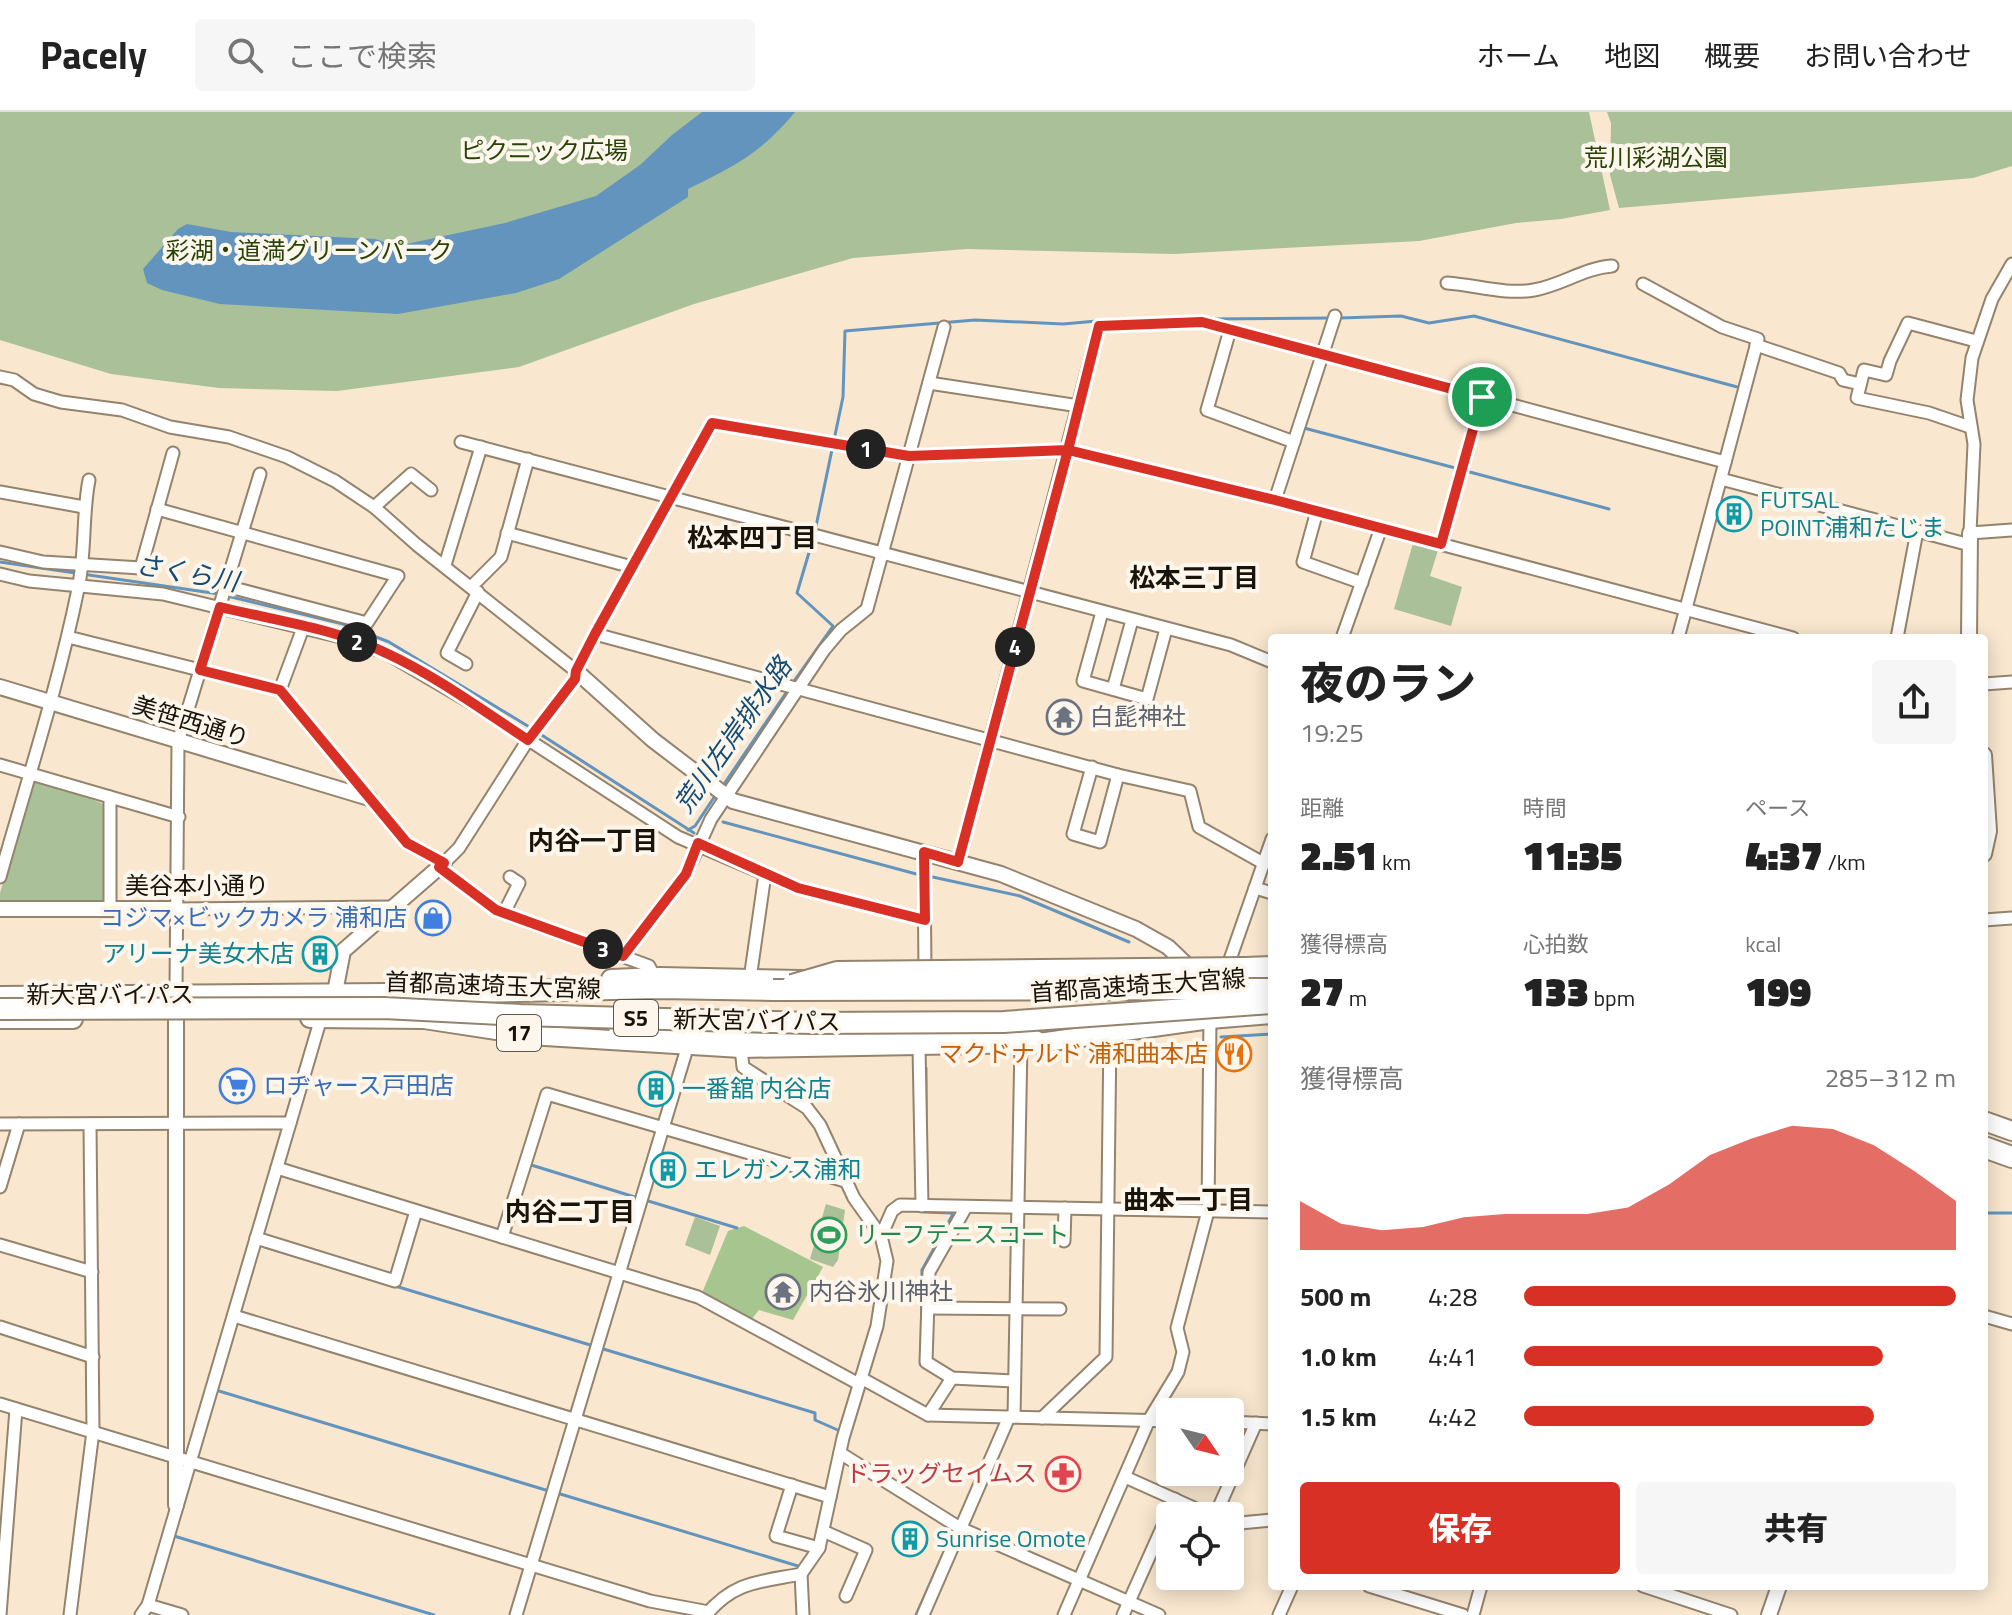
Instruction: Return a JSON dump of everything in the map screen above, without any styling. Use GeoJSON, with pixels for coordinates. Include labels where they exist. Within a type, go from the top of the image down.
{"type":"FeatureCollection","features":[{"type":"Feature","properties":{"kind":"highway","name":"S5"},"geometry":{"type":"LineString","coordinates":[[773,990],[837,972],[1268,967]]}},
{"type":"Feature","properties":{"kind":"highway","name":"新大宮バイパス"},"geometry":{"type":"LineString","coordinates":[[0,989],[336,987],[655,978],[925,980],[1268,975]]}},
{"type":"Feature","properties":{"kind":"highway","name":"首都高速埼玉大宮線"},"geometry":{"type":"LineString","coordinates":[[0,997],[402,994],[659,988],[1268,989]]}},
{"type":"Feature","properties":{"kind":"highway","name":"首都高速埼玉大宮線"},"geometry":{"type":"LineString","coordinates":[[0,1009],[369,1007],[520,1015],[812,1023],[1004,1022],[1268,1003]]}},
{"type":"Feature","properties":{"kind":"highway","name":"新大宮バイパス"},"geometry":{"type":"LineString","coordinates":[[0,1019],[424,1019],[529,1035],[741,1048],[1030,1043],[1268,1014]]}},
{"type":"Feature","properties":{"kind":"highway","name":"17"},"geometry":{"type":"LineString","coordinates":[[520,1015],[613,1027],[812,1035],[1020,1033],[1030,1043]]}},
{"type":"Feature","properties":{"kind":"highway"},"geometry":{"type":"LineString","coordinates":[[1988,1122],[2012,1131]]}},
{"type":"Feature","properties":{"kind":"highway"},"geometry":{"type":"LineString","coordinates":[[1988,1134],[2012,1142]]}},
{"type":"Feature","properties":{"kind":"highway"},"geometry":{"type":"LineString","coordinates":[[1988,1148],[2012,1157]]}},
{"type":"Feature","properties":{"kind":"highway"},"geometry":{"type":"LineString","coordinates":[[1988,1158],[2012,1167]]}},
{"type":"Feature","properties":{"kind":"street"},"geometry":{"type":"LineString","coordinates":[[1969,634],[1974,444],[1967,400],[1976,341],[1992,299],[2012,264]]}},
{"type":"Feature","properties":{"kind":"street"},"geometry":{"type":"LineString","coordinates":[[1447,283],[1509,291],[1531,290],[1554,285],[1595,268],[1612,266]]}},
{"type":"Feature","properties":{"kind":"street"},"geometry":{"type":"LineString","coordinates":[[1643,284],[1722,327],[1758,339],[1679,634]]}},
{"type":"Feature","properties":{"kind":"street"},"geometry":{"type":"LineString","coordinates":[[1275,500],[1335,316]]}},
{"type":"Feature","properties":{"kind":"street"},"geometry":{"type":"LineString","coordinates":[[958,862],[1099,326],[1202,322],[1725,462]]}},
{"type":"Feature","properties":{"kind":"street"},"geometry":{"type":"LineString","coordinates":[[1970,427],[1929,413],[1857,398],[1864,370],[1886,375],[1908,323],[1976,341]]}},
{"type":"Feature","properties":{"kind":"street"},"geometry":{"type":"LineString","coordinates":[[623,956],[686,874],[721,794],[792,688],[841,630],[867,609],[944,327]]}},
{"type":"Feature","properties":{"kind":"street"},"geometry":{"type":"LineString","coordinates":[[1230,330],[1207,410],[1294,442]]}},
{"type":"Feature","properties":{"kind":"street"},"geometry":{"type":"LineString","coordinates":[[1756,345],[1839,373],[1843,380],[1860,384]]}},
{"type":"Feature","properties":{"kind":"street"},"geometry":{"type":"LineString","coordinates":[[0,377],[14,380],[34,394],[61,402],[122,410],[170,427],[229,437],[269,450],[335,481],[374,507],[415,548],[445,565],[475,589],[721,794],[749,807],[1001,874],[1136,929],[1168,947],[1198,976],[1210,1019],[1208,1211],[1177,1328],[1183,1352],[1178,1372],[1149,1420],[1064,1615]]}},
{"type":"Feature","properties":{"kind":"street"},"geometry":{"type":"LineString","coordinates":[[929,383],[1079,406]]}},
{"type":"Feature","properties":{"kind":"street"},"geometry":{"type":"LineString","coordinates":[[1441,544],[1482,397]]}},
{"type":"Feature","properties":{"kind":"street"},"geometry":{"type":"LineString","coordinates":[[336,987],[343,951],[459,848],[532,734],[575,679],[595,634],[712,423],[909,456],[1068,450],[1275,500],[1778,634]]}},
{"type":"Feature","properties":{"kind":"street"},"geometry":{"type":"LineString","coordinates":[[461,442],[1231,645],[1268,660]]}},
{"type":"Feature","properties":{"kind":"street"},"geometry":{"type":"LineString","coordinates":[[445,565],[481,447]]}},
{"type":"Feature","properties":{"kind":"street"},"geometry":{"type":"LineString","coordinates":[[0,552],[43,562],[141,568],[173,453]]}},
{"type":"Feature","properties":{"kind":"street"},"geometry":{"type":"LineString","coordinates":[[466,664],[447,653],[475,589],[501,557],[528,459]]}},
{"type":"Feature","properties":{"kind":"street"},"geometry":{"type":"LineString","coordinates":[[176,989],[178,742],[260,474]]}},
{"type":"Feature","properties":{"kind":"street"},"geometry":{"type":"LineString","coordinates":[[374,507],[411,474],[431,490]]}},
{"type":"Feature","properties":{"kind":"street"},"geometry":{"type":"LineString","coordinates":[[1721,479],[1917,531],[1970,539],[2012,530]]}},
{"type":"Feature","properties":{"kind":"street"},"geometry":{"type":"LineString","coordinates":[[0,877],[52,703],[68,637],[79,583],[89,480]]}},
{"type":"Feature","properties":{"kind":"street"},"geometry":{"type":"LineString","coordinates":[[0,492],[84,507]]}},
{"type":"Feature","properties":{"kind":"street"},"geometry":{"type":"LineString","coordinates":[[157,509],[398,577],[367,623],[226,588]]}},
{"type":"Feature","properties":{"kind":"street"},"geometry":{"type":"LineString","coordinates":[[1317,511],[1303,562],[1362,583]]}},
{"type":"Feature","properties":{"kind":"street"},"geometry":{"type":"LineString","coordinates":[[1343,634],[1381,528]]}},
{"type":"Feature","properties":{"kind":"street"},"geometry":{"type":"LineString","coordinates":[[1898,634],[1917,531]]}},
{"type":"Feature","properties":{"kind":"street"},"geometry":{"type":"LineString","coordinates":[[507,533],[632,567]]}},
{"type":"Feature","properties":{"kind":"street"},"geometry":{"type":"LineString","coordinates":[[0,574],[29,581],[79,583],[220,604],[345,638],[386,653],[532,734],[678,837],[699,842],[798,888],[925,920]]}},
{"type":"Feature","properties":{"kind":"street"},"geometry":{"type":"LineString","coordinates":[[1102,612],[1083,681],[1147,699],[1166,629]]}},
{"type":"Feature","properties":{"kind":"street"},"geometry":{"type":"LineString","coordinates":[[1113,689],[1132,620]]}},
{"type":"Feature","properties":{"kind":"street"},"geometry":{"type":"LineString","coordinates":[[280,690],[303,628]]}},
{"type":"Feature","properties":{"kind":"street"},"geometry":{"type":"LineString","coordinates":[[595,634],[1118,775],[1190,791],[1199,827],[1263,863]]}},
{"type":"Feature","properties":{"kind":"street"},"geometry":{"type":"LineString","coordinates":[[68,637],[280,690],[407,843],[441,865],[496,910],[649,966],[655,978]]}},
{"type":"Feature","properties":{"kind":"street"},"geometry":{"type":"LineString","coordinates":[[1988,684],[2012,682]]}},
{"type":"Feature","properties":{"kind":"street","name":"美笹西通り"},"geometry":{"type":"LineString","coordinates":[[0,687],[369,798]]}},
{"type":"Feature","properties":{"kind":"street"},"geometry":{"type":"LineString","coordinates":[[0,765],[179,817]]}},
{"type":"Feature","properties":{"kind":"street"},"geometry":{"type":"LineString","coordinates":[[1092,767],[1073,834],[1100,842],[1118,775]]}},
{"type":"Feature","properties":{"kind":"street"},"geometry":{"type":"LineString","coordinates":[[110,797],[110,909]]}},
{"type":"Feature","properties":{"kind":"street"},"geometry":{"type":"LineString","coordinates":[[1224,975],[1268,850]]}},
{"type":"Feature","properties":{"kind":"street"},"geometry":{"type":"LineString","coordinates":[[924,852],[925,980]]}},
{"type":"Feature","properties":{"kind":"street"},"geometry":{"type":"LineString","coordinates":[[750,979],[765,874]]}},
{"type":"Feature","properties":{"kind":"street"},"geometry":{"type":"LineString","coordinates":[[504,913],[519,883],[510,877]]}},
{"type":"Feature","properties":{"kind":"street"},"geometry":{"type":"LineString","coordinates":[[1255,888],[1268,892]]}},
{"type":"Feature","properties":{"kind":"street","name":"美谷本小通り"},"geometry":{"type":"LineString","coordinates":[[0,909],[395,907]]}},
{"type":"Feature","properties":{"kind":"street"},"geometry":{"type":"LineString","coordinates":[[1988,920],[2012,918]]}},
{"type":"Feature","properties":{"kind":"street"},"geometry":{"type":"LineString","coordinates":[[1146,976],[1167,966],[1170,959],[1168,947]]}},
{"type":"Feature","properties":{"kind":"street"},"geometry":{"type":"LineString","coordinates":[[176,1018],[175,1124],[183,1459],[176,1505],[144,1610],[182,1615]]}},
{"type":"Feature","properties":{"kind":"street"},"geometry":{"type":"LineString","coordinates":[[183,1459],[234,1316],[321,1018]]}},
{"type":"Feature","properties":{"kind":"street"},"geometry":{"type":"LineString","coordinates":[[1042,1418],[1106,1357],[1110,1034]]}},
{"type":"Feature","properties":{"kind":"street"},"geometry":{"type":"LineString","coordinates":[[928,1613],[960,1528],[1012,1417],[1018,1207],[1030,1043]]}},
{"type":"Feature","properties":{"kind":"street"},"geometry":{"type":"LineString","coordinates":[[516,1615],[688,1045]]}},
{"type":"Feature","properties":{"kind":"street"},"geometry":{"type":"LineString","coordinates":[[919,1046],[922,1206]]}},
{"type":"Feature","properties":{"kind":"street"},"geometry":{"type":"LineString","coordinates":[[741,1048],[743,1067],[807,1108],[820,1125],[854,1198],[881,1236],[887,1261],[877,1326],[840,1453],[819,1548],[801,1574],[803,1615]]}},
{"type":"Feature","properties":{"kind":"street"},"geometry":{"type":"LineString","coordinates":[[502,1237],[547,1094],[845,1181]]}},
{"type":"Feature","properties":{"kind":"street"},"geometry":{"type":"LineString","coordinates":[[0,1124],[290,1123]]}},
{"type":"Feature","properties":{"kind":"street"},"geometry":{"type":"LineString","coordinates":[[0,1187],[19,1124]]}},
{"type":"Feature","properties":{"kind":"street"},"geometry":{"type":"LineString","coordinates":[[70,1615],[93,1431],[90,1124]]}},
{"type":"Feature","properties":{"kind":"street"},"geometry":{"type":"LineString","coordinates":[[277,1168],[698,1297],[928,1415],[1156,1420]]}},
{"type":"Feature","properties":{"kind":"street"},"geometry":{"type":"LineString","coordinates":[[881,1236],[892,1211],[900,1205],[1268,1212]]}},
{"type":"Feature","properties":{"kind":"street"},"geometry":{"type":"LineString","coordinates":[[966,1207],[929,1272],[926,1362],[952,1378],[1014,1381]]}},
{"type":"Feature","properties":{"kind":"street"},"geometry":{"type":"LineString","coordinates":[[1064,1241],[1065,1208]]}},
{"type":"Feature","properties":{"kind":"street"},"geometry":{"type":"LineString","coordinates":[[256,1238],[395,1281],[416,1211]]}},
{"type":"Feature","properties":{"kind":"street"},"geometry":{"type":"LineString","coordinates":[[0,1245],[92,1272]]}},
{"type":"Feature","properties":{"kind":"street"},"geometry":{"type":"LineString","coordinates":[[928,1308],[1060,1309]]}},
{"type":"Feature","properties":{"kind":"street"},"geometry":{"type":"LineString","coordinates":[[234,1316],[830,1497]]}},
{"type":"Feature","properties":{"kind":"street"},"geometry":{"type":"LineString","coordinates":[[1988,1317],[2012,1324]]}},
{"type":"Feature","properties":{"kind":"street"},"geometry":{"type":"LineString","coordinates":[[0,1327],[93,1357]]}},
{"type":"Feature","properties":{"kind":"street"},"geometry":{"type":"LineString","coordinates":[[928,1415],[952,1378]]}},
{"type":"Feature","properties":{"kind":"street"},"geometry":{"type":"LineString","coordinates":[[0,1404],[650,1601],[708,1614],[727,1593],[746,1585],[801,1574]]}},
{"type":"Feature","properties":{"kind":"street"},"geometry":{"type":"LineString","coordinates":[[0,1615],[16,1409]]}},
{"type":"Feature","properties":{"kind":"street"},"geometry":{"type":"LineString","coordinates":[[1244,1423],[1268,1424]]}},
{"type":"Feature","properties":{"kind":"street"},"geometry":{"type":"LineString","coordinates":[[1220,1502],[1256,1423]]}},
{"type":"Feature","properties":{"kind":"street"},"geometry":{"type":"LineString","coordinates":[[840,1453],[960,1528],[1159,1615]]}},
{"type":"Feature","properties":{"kind":"street"},"geometry":{"type":"LineString","coordinates":[[1125,1477],[1182,1502]]}},
{"type":"Feature","properties":{"kind":"street"},"geometry":{"type":"LineString","coordinates":[[792,1485],[776,1536],[819,1548]]}},
{"type":"Feature","properties":{"kind":"street"},"geometry":{"type":"LineString","coordinates":[[1123,1615],[1175,1499]]}},
{"type":"Feature","properties":{"kind":"street"},"geometry":{"type":"LineString","coordinates":[[1244,1523],[1268,1520]]}},
{"type":"Feature","properties":{"kind":"street"},"geometry":{"type":"LineString","coordinates":[[823,1531],[866,1550],[846,1596]]}},
{"type":"Feature","properties":{"kind":"street"},"geometry":{"type":"LineString","coordinates":[[1279,1615],[1290,1590]]}},
{"type":"Feature","properties":{"kind":"street"},"geometry":{"type":"LineString","coordinates":[[1382,1590],[1463,1615]]}},
{"type":"Feature","properties":{"kind":"street"},"geometry":{"type":"LineString","coordinates":[[1473,1615],[1480,1590]]}},
{"type":"Feature","properties":{"kind":"street"},"geometry":{"type":"LineString","coordinates":[[1655,1590],[1731,1615]]}},
{"type":"Feature","properties":{"kind":"street"},"geometry":{"type":"LineString","coordinates":[[1769,1615],[1778,1590]]}},
{"type":"Feature","properties":{"kind":"green space","name":"彩湖・道満グリーンパーク"},"geometry":{"type":"Polygon","coordinates":[[[0,112],[1589,112],[1610,210],[1419,241],[1173,254],[967,249],[853,258],[694,304],[519,367],[337,391],[219,388],[111,374],[0,340],[0,112]]]}},
{"type":"Feature","properties":{"kind":"green space","name":"荒川彩湖公園"},"geometry":{"type":"Polygon","coordinates":[[[1607,112],[2012,112],[2012,166],[1973,178],[1619,208],[1610,175],[1611,123],[1607,112]]]}},
{"type":"Feature","properties":{"kind":"green space"},"geometry":{"type":"Polygon","coordinates":[[[1414,540],[1439,547],[1430,576],[1462,587],[1451,626],[1394,609],[1414,540]]]}},
{"type":"Feature","properties":{"kind":"green space"},"geometry":{"type":"Polygon","coordinates":[[[34,777],[106,805],[107,902],[0,901],[34,777]]]}},
{"type":"Feature","properties":{"kind":"green space","name":"リーフテニスコート"},"geometry":{"type":"Polygon","coordinates":[[[826,1204],[845,1210],[838,1260],[833,1267],[810,1259],[826,1204]]]}},
{"type":"Feature","properties":{"kind":"green space"},"geometry":{"type":"Polygon","coordinates":[[[695,1217],[720,1226],[710,1255],[685,1245],[695,1217]]]}},
{"type":"Feature","properties":{"kind":"green space"},"geometry":{"type":"Polygon","coordinates":[[[744,1226],[823,1267],[793,1320],[759,1310],[751,1320],[702,1293],[728,1231],[744,1226]]]}},
{"type":"Feature","properties":{"kind":"water"},"geometry":{"type":"Polygon","coordinates":[[[702,112],[795,112],[746,157],[688,189],[688,197],[559,279],[516,293],[398,314],[220,304],[162,290],[147,283],[143,269],[178,229],[187,224],[231,232],[375,239],[397,246],[505,223],[596,196],[640,165],[702,112]]]}},
{"type":"Feature","properties":{"kind":"waterway"},"geometry":{"type":"LineString","coordinates":[[1340,318],[1401,316],[1429,323],[1474,316],[1741,388]]}},
{"type":"Feature","properties":{"kind":"waterway"},"geometry":{"type":"LineString","coordinates":[[1212,319],[1332,318]]}},
{"type":"Feature","properties":{"kind":"waterway"},"geometry":{"type":"LineString","coordinates":[[815,531],[843,397],[845,331],[975,320],[1063,324],[1097,321]]}},
{"type":"Feature","properties":{"kind":"waterway"},"geometry":{"type":"LineString","coordinates":[[1304,428],[1459,469]]}},
{"type":"Feature","properties":{"kind":"waterway"},"geometry":{"type":"LineString","coordinates":[[1466,471],[1609,509]]}},
{"type":"Feature","properties":{"kind":"waterway"},"geometry":{"type":"LineString","coordinates":[[792,684],[833,626],[797,593],[813,539]]}},
{"type":"Feature","properties":{"kind":"waterway","name":"さくら川"},"geometry":{"type":"LineString","coordinates":[[0,562],[219,594],[343,624],[389,642],[531,728]]}},
{"type":"Feature","properties":{"kind":"waterway","name":"荒川左岸排水路"},"geometry":{"type":"LineString","coordinates":[[722,787],[788,690]]}},
{"type":"Feature","properties":{"kind":"waterway","name":"荒川左岸排水路"},"geometry":{"type":"LineString","coordinates":[[537,732],[694,833]]}},
{"type":"Feature","properties":{"kind":"waterway","name":"荒川左岸排水路"},"geometry":{"type":"LineString","coordinates":[[688,830],[695,826],[715,796]]}},
{"type":"Feature","properties":{"kind":"waterway"},"geometry":{"type":"LineString","coordinates":[[723,822],[920,875]]}},
{"type":"Feature","properties":{"kind":"waterway"},"geometry":{"type":"LineString","coordinates":[[928,876],[1020,896],[1129,942]]}},
{"type":"Feature","properties":{"kind":"waterway"},"geometry":{"type":"LineString","coordinates":[[1221,1037],[1268,1034]]}},
{"type":"Feature","properties":{"kind":"waterway"},"geometry":{"type":"LineString","coordinates":[[926,1068],[926,1124]]}},
{"type":"Feature","properties":{"kind":"waterway"},"geometry":{"type":"LineString","coordinates":[[528,1164],[638,1198]]}},
{"type":"Feature","properties":{"kind":"waterway"},"geometry":{"type":"LineString","coordinates":[[645,1200],[737,1228]]}},
{"type":"Feature","properties":{"kind":"waterway"},"geometry":{"type":"LineString","coordinates":[[924,1207],[924,1212],[952,1213],[952,1216],[922,1270],[921,1365],[924,1367]]}},
{"type":"Feature","properties":{"kind":"waterway"},"geometry":{"type":"LineString","coordinates":[[1988,1213],[2012,1213]]}},
{"type":"Feature","properties":{"kind":"waterway"},"geometry":{"type":"LineString","coordinates":[[265,1247],[308,1260]]}},
{"type":"Feature","properties":{"kind":"waterway"},"geometry":{"type":"LineString","coordinates":[[392,1285],[815,1413],[815,1420],[840,1431]]}},
{"type":"Feature","properties":{"kind":"waterway"},"geometry":{"type":"LineString","coordinates":[[219,1391],[549,1491]]}},
{"type":"Feature","properties":{"kind":"waterway"},"geometry":{"type":"LineString","coordinates":[[557,1493],[798,1566]]}},
{"type":"Feature","properties":{"kind":"waterway"},"geometry":{"type":"LineString","coordinates":[[916,1615],[960,1516]]}},
{"type":"Feature","properties":{"kind":"waterway"},"geometry":{"type":"LineString","coordinates":[[174,1536],[434,1615]]}},
{"type":"Feature","properties":{"kind":"place","name":"FUTSAL POINT浦和たじま"},"geometry":{"type":"Point","coordinates":[1734,514]}},
{"type":"Feature","properties":{"kind":"place","name":"白髭神社"},"geometry":{"type":"Point","coordinates":[1064,717]}},
{"type":"Feature","properties":{"kind":"place","name":"コジマ×ビックカメラ 浦和店"},"geometry":{"type":"Point","coordinates":[433,918]}},
{"type":"Feature","properties":{"kind":"place","name":"アリーナ美女木店"},"geometry":{"type":"Point","coordinates":[320,954]}},
{"type":"Feature","properties":{"kind":"place","name":"マクドナルド 浦和曲本店"},"geometry":{"type":"Point","coordinates":[1234,1054]}},
{"type":"Feature","properties":{"kind":"place","name":"ロヂャース戸田店"},"geometry":{"type":"Point","coordinates":[237,1086]}},
{"type":"Feature","properties":{"kind":"place","name":"一番舘 内谷店"},"geometry":{"type":"Point","coordinates":[656,1089]}},
{"type":"Feature","properties":{"kind":"place","name":"エレガンス浦和"},"geometry":{"type":"Point","coordinates":[668,1170]}},
{"type":"Feature","properties":{"kind":"place","name":"リーフテニスコート"},"geometry":{"type":"Point","coordinates":[829,1235]}},
{"type":"Feature","properties":{"kind":"place","name":"内谷氷川神社"},"geometry":{"type":"Point","coordinates":[783,1292]}},
{"type":"Feature","properties":{"kind":"place","name":"ドラッグセイムス"},"geometry":{"type":"Point","coordinates":[1063,1474]}},
{"type":"Feature","properties":{"kind":"place","name":"Sunrise Omote"},"geometry":{"type":"Point","coordinates":[910,1539]}},
{"type":"Feature","properties":{"kind":"district","name":"松本四丁目"},"geometry":{"type":"Point","coordinates":[752,538]}},
{"type":"Feature","properties":{"kind":"district","name":"松本三丁目"},"geometry":{"type":"Point","coordinates":[1194,578]}},
{"type":"Feature","properties":{"kind":"district","name":"内谷一丁目"},"geometry":{"type":"Point","coordinates":[593,841]}},
{"type":"Feature","properties":{"kind":"district","name":"曲本一丁目"},"geometry":{"type":"Point","coordinates":[1188,1200]}},
{"type":"Feature","properties":{"kind":"district","name":"内谷二丁目"},"geometry":{"type":"Point","coordinates":[570,1212]}},
{"type":"Feature","properties":{"kind":"route"},"geometry":{"type":"LineString","coordinates":[[1482,397],[1202,322],[1099,326],[1068,450],[909,456],[712,423],[595,634],[575,679],[528,740],[386,653],[345,638],[220,607],[200,670],[280,690],[407,843],[444,863],[439,867],[496,910],[623,956],[686,874],[698,843],[798,888],[925,920],[924,852],[958,862],[1068,450],[1441,544],[1482,397]]}},
{"type":"Feature","properties":{"kind":"park label","name":"ピクニック広場"},"geometry":{"type":"Point","coordinates":[544,151]}}]}
